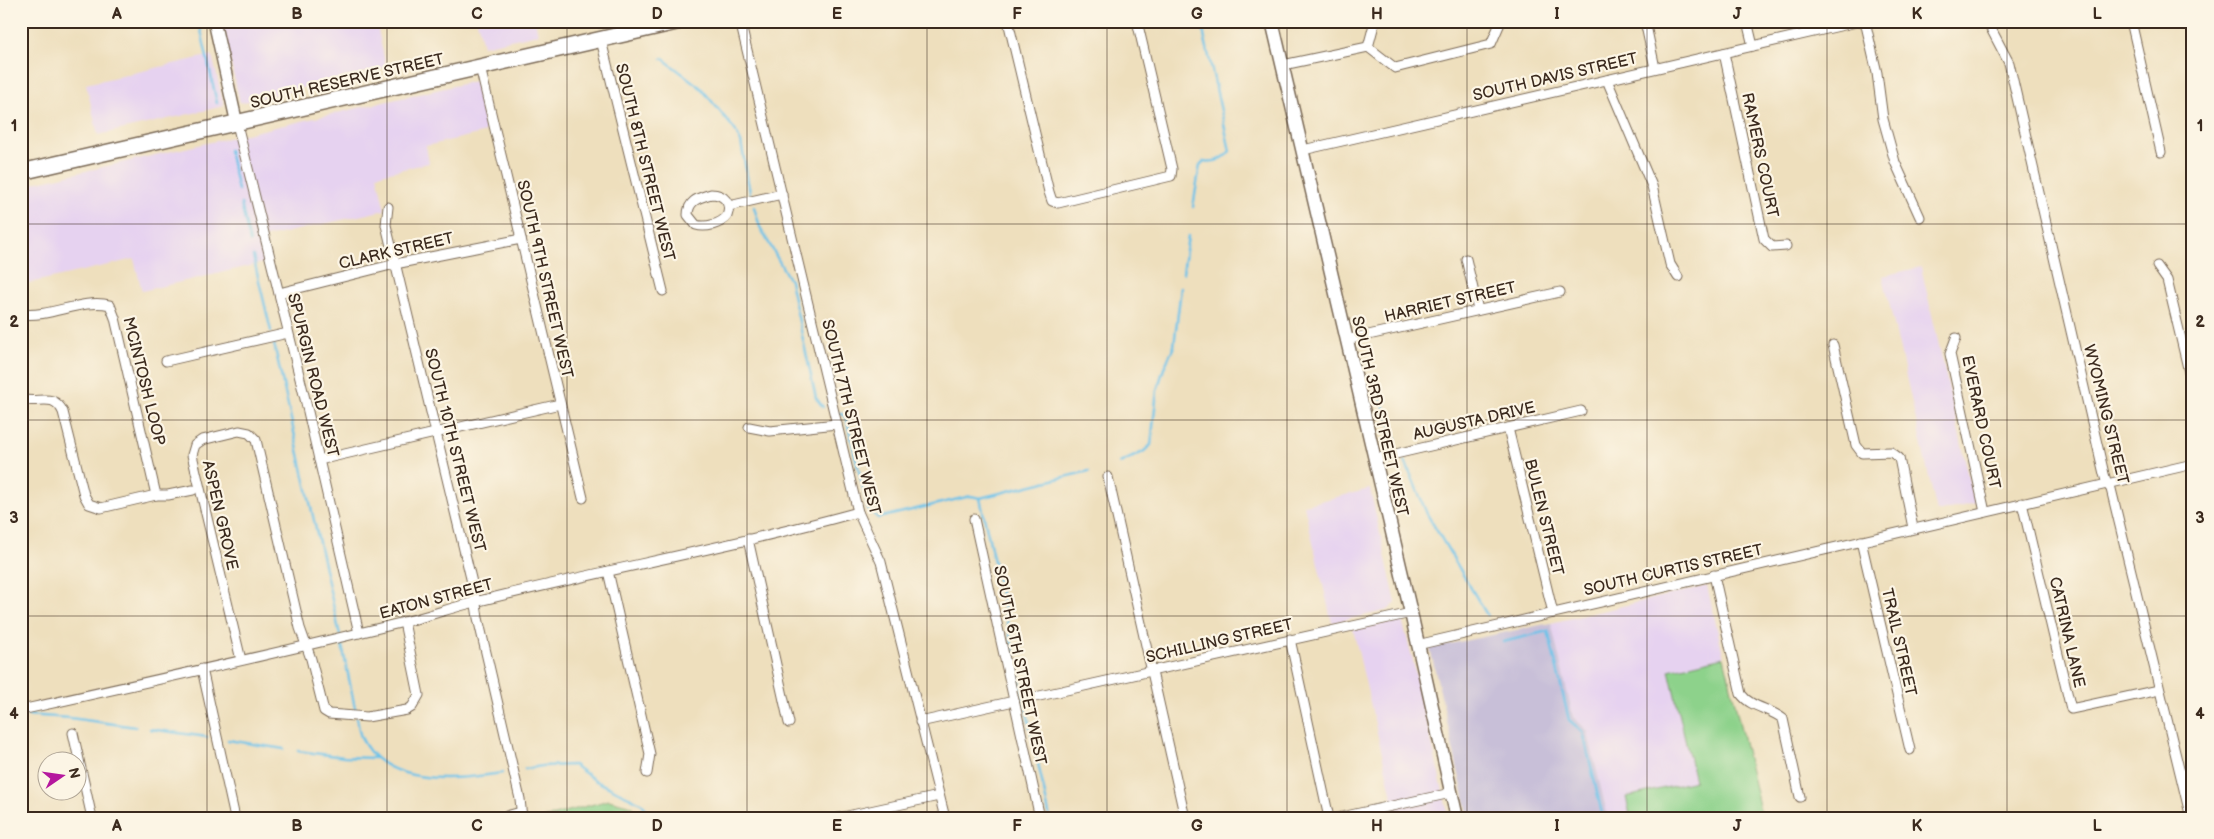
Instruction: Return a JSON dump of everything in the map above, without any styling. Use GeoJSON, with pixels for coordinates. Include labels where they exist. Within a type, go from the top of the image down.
{"type":"FeatureCollection","features":[{"type":"Feature","properties":{"kind":"highway","name":"SOUTH RESERVE STREET"},"geometry":{"type":"LineString","coordinates":[[21,172],[681,21]]}},
{"type":"Feature","properties":{"kind":"main road","name":"SOUTH 3RD STREET WEST"},"geometry":{"type":"LineString","coordinates":[[1272,21],[1411,613],[1456,818]]}},
{"type":"Feature","properties":{"kind":"street"},"geometry":{"type":"LineString","coordinates":[[214,21],[237,124]]}},
{"type":"Feature","properties":{"kind":"street","name":"SOUTH 7TH STREET WEST"},"geometry":{"type":"LineString","coordinates":[[740,21],[858,512],[881,562],[945,818]]}},
{"type":"Feature","properties":{"kind":"street"},"geometry":{"type":"LineString","coordinates":[[1008,21],[1049,192],[1052,201],[1058,203],[1171,176],[1172,169],[1137,21]]}},
{"type":"Feature","properties":{"kind":"street"},"geometry":{"type":"LineString","coordinates":[[1368,47],[1375,21]]}},
{"type":"Feature","properties":{"kind":"street"},"geometry":{"type":"LineString","coordinates":[[1282,65],[1368,47],[1395,68],[1491,44],[1501,21]]}},
{"type":"Feature","properties":{"kind":"street"},"geometry":{"type":"LineString","coordinates":[[1645,21],[1655,68]]}},
{"type":"Feature","properties":{"kind":"street"},"geometry":{"type":"LineString","coordinates":[[1747,21],[1753,46]]}},
{"type":"Feature","properties":{"kind":"street"},"geometry":{"type":"LineString","coordinates":[[1863,21],[1877,73],[1883,118],[1895,162],[1920,216]]}},
{"type":"Feature","properties":{"kind":"street","name":"SOUTH DAVIS STREET"},"geometry":{"type":"LineString","coordinates":[[1302,150],[1863,21]]}},
{"type":"Feature","properties":{"kind":"street","name":"WYOMING STREET"},"geometry":{"type":"LineString","coordinates":[[1987,21],[2006,56],[2010,69],[2107,484],[2111,488],[2189,817]]}},
{"type":"Feature","properties":{"kind":"street"},"geometry":{"type":"LineString","coordinates":[[2131,21],[2161,152]]}},
{"type":"Feature","properties":{"kind":"street","name":"SOUTH 8TH STREET WEST"},"geometry":{"type":"LineString","coordinates":[[601,40],[663,291]]}},
{"type":"Feature","properties":{"kind":"street","name":"RAMERS COURT"},"geometry":{"type":"LineString","coordinates":[[1724,53],[1764,239],[1772,247],[1786,246]]}},
{"type":"Feature","properties":{"kind":"street","name":"SOUTH 9TH STREET WEST"},"geometry":{"type":"LineString","coordinates":[[480,67],[584,498]]}},
{"type":"Feature","properties":{"kind":"street"},"geometry":{"type":"LineString","coordinates":[[1607,80],[1652,186],[1670,264],[1678,276]]}},
{"type":"Feature","properties":{"kind":"street","name":"SPURGIN ROAD WEST"},"geometry":{"type":"LineString","coordinates":[[237,124],[359,633]]}},
{"type":"Feature","properties":{"kind":"street"},"geometry":{"type":"LineString","coordinates":[[711,194],[723,197],[729,206],[725,219],[705,226],[694,223],[688,215],[688,209],[692,201],[711,194]]}},
{"type":"Feature","properties":{"kind":"street"},"geometry":{"type":"LineString","coordinates":[[729,206],[782,194]]}},
{"type":"Feature","properties":{"kind":"street","name":"SOUTH 10TH STREET WEST"},"geometry":{"type":"LineString","coordinates":[[388,207],[386,225],[475,602],[522,815]]}},
{"type":"Feature","properties":{"kind":"street","name":"CLARK STREET"},"geometry":{"type":"LineString","coordinates":[[279,293],[395,264],[521,239]]}},
{"type":"Feature","properties":{"kind":"street"},"geometry":{"type":"LineString","coordinates":[[1466,259],[1478,310]]}},
{"type":"Feature","properties":{"kind":"street"},"geometry":{"type":"LineString","coordinates":[[2157,266],[2166,280],[2193,389]]}},
{"type":"Feature","properties":{"kind":"street","name":"HARRIET STREET"},"geometry":{"type":"LineString","coordinates":[[1346,340],[1560,292]]}},
{"type":"Feature","properties":{"kind":"street","name":"MCINTOSH LOOP"},"geometry":{"type":"LineString","coordinates":[[21,314],[35,316],[98,302],[110,305],[116,318],[156,495]]}},
{"type":"Feature","properties":{"kind":"street"},"geometry":{"type":"LineString","coordinates":[[166,361],[288,333]]}},
{"type":"Feature","properties":{"kind":"street","name":"EVERARD COURT"},"geometry":{"type":"LineString","coordinates":[[1956,338],[1950,354],[1985,512]]}},
{"type":"Feature","properties":{"kind":"street"},"geometry":{"type":"LineString","coordinates":[[1833,345],[1856,445],[1862,453],[1891,452],[1899,458],[1913,528]]}},
{"type":"Feature","properties":{"kind":"street"},"geometry":{"type":"LineString","coordinates":[[21,399],[30,402],[50,399],[60,404],[84,495],[90,504],[101,508],[156,495],[168,496],[193,490]]}},
{"type":"Feature","properties":{"kind":"street"},"geometry":{"type":"LineString","coordinates":[[319,460],[560,404]]}},
{"type":"Feature","properties":{"kind":"street","name":"AUGUSTA DRIVE"},"geometry":{"type":"LineString","coordinates":[[1374,459],[1581,410]]}},
{"type":"Feature","properties":{"kind":"street"},"geometry":{"type":"LineString","coordinates":[[749,427],[770,431],[837,424]]}},
{"type":"Feature","properties":{"kind":"street","name":"BULEN STREET"},"geometry":{"type":"LineString","coordinates":[[1508,428],[1553,613]]}},
{"type":"Feature","properties":{"kind":"street","name":"ASPEN GROVE"},"geometry":{"type":"LineString","coordinates":[[241,660],[192,455],[196,445],[202,440],[239,431],[250,432],[256,440],[306,646],[324,711],[329,714],[367,716],[407,710],[412,707],[419,695],[404,622]]}},
{"type":"Feature","properties":{"kind":"street","name":"SOUTH CURTIS STREET"},"geometry":{"type":"LineString","coordinates":[[1417,645],[1714,574],[2193,464]]}},
{"type":"Feature","properties":{"kind":"street"},"geometry":{"type":"LineString","coordinates":[[1108,477],[1185,818]]}},
{"type":"Feature","properties":{"kind":"street","name":"CATRINA LANE"},"geometry":{"type":"LineString","coordinates":[[2022,503],[2071,709],[2159,690]]}},
{"type":"Feature","properties":{"kind":"street","name":"EATON STREET"},"geometry":{"type":"LineString","coordinates":[[21,710],[340,638],[475,602],[858,512]]}},
{"type":"Feature","properties":{"kind":"street","name":"SOUTH 6TH STREET WEST"},"geometry":{"type":"LineString","coordinates":[[974,519],[1040,818]]}},
{"type":"Feature","properties":{"kind":"street"},"geometry":{"type":"LineString","coordinates":[[748,539],[789,723]]}},
{"type":"Feature","properties":{"kind":"street","name":"TRAIL STREET"},"geometry":{"type":"LineString","coordinates":[[1861,541],[1910,750]]}},
{"type":"Feature","properties":{"kind":"street"},"geometry":{"type":"LineString","coordinates":[[608,571],[650,754],[647,773]]}},
{"type":"Feature","properties":{"kind":"street"},"geometry":{"type":"LineString","coordinates":[[1714,574],[1741,694],[1746,702],[1776,713],[1783,719],[1800,797]]}},
{"type":"Feature","properties":{"kind":"street","name":"SCHILLING STREET"},"geometry":{"type":"LineString","coordinates":[[1035,697],[1411,613]]}},
{"type":"Feature","properties":{"kind":"street"},"geometry":{"type":"LineString","coordinates":[[1290,639],[1329,818]]}},
{"type":"Feature","properties":{"kind":"street"},"geometry":{"type":"LineString","coordinates":[[202,669],[235,818]]}},
{"type":"Feature","properties":{"kind":"street"},"geometry":{"type":"LineString","coordinates":[[920,722],[1014,700]]}},
{"type":"Feature","properties":{"kind":"street"},"geometry":{"type":"LineString","coordinates":[[73,733],[92,818]]}},
{"type":"Feature","properties":{"kind":"street"},"geometry":{"type":"LineString","coordinates":[[1337,818],[1451,793]]}},
{"type":"Feature","properties":{"kind":"street"},"geometry":{"type":"LineString","coordinates":[[838,818],[939,796]]}},
{"type":"Feature","properties":{"kind":"street"},"geometry":{"type":"LineString","coordinates":[[499,818],[522,815]]}},
{"type":"Feature","properties":{"kind":"shaded area"},"geometry":{"type":"Polygon","coordinates":[[[221,21],[376,21],[386,67],[240,103],[221,21]]]}},
{"type":"Feature","properties":{"kind":"shaded area"},"geometry":{"type":"Polygon","coordinates":[[[477,21],[535,21],[538,34],[483,46],[477,21]]]}},
{"type":"Feature","properties":{"kind":"shaded area"},"geometry":{"type":"Polygon","coordinates":[[[212,55],[224,106],[98,135],[86,84],[212,55]]]}},
{"type":"Feature","properties":{"kind":"shaded area"},"geometry":{"type":"Polygon","coordinates":[[[475,81],[486,132],[426,146],[429,163],[377,175],[385,210],[262,238],[267,262],[142,291],[134,259],[21,285],[21,186],[475,81]]]}},
{"type":"Feature","properties":{"kind":"shaded area"},"geometry":{"type":"Polygon","coordinates":[[[1921,267],[1975,503],[1937,512],[1883,276],[1921,267]]]}},
{"type":"Feature","properties":{"kind":"shaded area"},"geometry":{"type":"Polygon","coordinates":[[[1370,489],[1396,603],[1388,610],[1332,623],[1304,505],[1370,489]]]}},
{"type":"Feature","properties":{"kind":"shaded area"},"geometry":{"type":"Polygon","coordinates":[[[1707,586],[1762,818],[1608,818],[1587,730],[1573,717],[1551,623],[1707,586]]]}},
{"type":"Feature","properties":{"kind":"shaded area"},"geometry":{"type":"Polygon","coordinates":[[[1402,620],[1449,818],[1397,818],[1353,629],[1402,620]]]}},
{"type":"Feature","properties":{"kind":"shaded area"},"geometry":{"type":"Polygon","coordinates":[[[1551,623],[1573,717],[1587,730],[1608,818],[1469,818],[1430,648],[1551,623]]]}},
{"type":"Feature","properties":{"kind":"green space"},"geometry":{"type":"Polygon","coordinates":[[[1724,657],[1762,818],[1631,818],[1626,797],[1695,781],[1669,670],[1724,657]]]}},
{"type":"Feature","properties":{"kind":"green space"},"geometry":{"type":"Polygon","coordinates":[[[609,800],[632,806],[643,818],[543,818],[609,800]]]}},
{"type":"Feature","properties":{"kind":"waterway"},"geometry":{"type":"LineString","coordinates":[[199,21],[217,103]]}},
{"type":"Feature","properties":{"kind":"waterway"},"geometry":{"type":"LineString","coordinates":[[1193,207],[1200,165],[1204,161],[1212,162],[1225,157],[1230,151],[1201,21]]}},
{"type":"Feature","properties":{"kind":"waterway"},"geometry":{"type":"LineString","coordinates":[[662,58],[701,88],[735,130],[741,142],[750,193]]}},
{"type":"Feature","properties":{"kind":"waterway"},"geometry":{"type":"LineString","coordinates":[[229,150],[238,190]]}},
{"type":"Feature","properties":{"kind":"waterway"},"geometry":{"type":"LineString","coordinates":[[241,204],[250,242]]}},
{"type":"Feature","properties":{"kind":"waterway"},"geometry":{"type":"LineString","coordinates":[[754,207],[760,227],[790,281],[816,398],[823,407]]}},
{"type":"Feature","properties":{"kind":"waterway"},"geometry":{"type":"LineString","coordinates":[[1183,273],[1188,236]]}},
{"type":"Feature","properties":{"kind":"waterway"},"geometry":{"type":"LineString","coordinates":[[253,256],[271,331]]}},
{"type":"Feature","properties":{"kind":"waterway"},"geometry":{"type":"LineString","coordinates":[[1120,463],[1143,452],[1151,445],[1157,390],[1174,346],[1181,288]]}},
{"type":"Feature","properties":{"kind":"waterway"},"geometry":{"type":"LineString","coordinates":[[274,344],[340,635]]}},
{"type":"Feature","properties":{"kind":"waterway"},"geometry":{"type":"LineString","coordinates":[[1380,396],[1396,440]]}},
{"type":"Feature","properties":{"kind":"waterway"},"geometry":{"type":"LineString","coordinates":[[839,413],[844,415],[847,421],[868,509],[878,518],[971,496],[980,498],[1050,818]]}},
{"type":"Feature","properties":{"kind":"waterway"},"geometry":{"type":"LineString","coordinates":[[1405,461],[1427,514],[1487,615]]}},
{"type":"Feature","properties":{"kind":"waterway"},"geometry":{"type":"LineString","coordinates":[[980,498],[1089,471]]}},
{"type":"Feature","properties":{"kind":"waterway"},"geometry":{"type":"LineString","coordinates":[[1503,642],[1548,631],[1569,720],[1583,732],[1603,818]]}},
{"type":"Feature","properties":{"kind":"waterway"},"geometry":{"type":"LineString","coordinates":[[341,640],[356,713]]}},
{"type":"Feature","properties":{"kind":"waterway"},"geometry":{"type":"LineString","coordinates":[[27,715],[70,718],[136,727]]}},
{"type":"Feature","properties":{"kind":"waterway"},"geometry":{"type":"LineString","coordinates":[[357,718],[361,737],[372,753],[386,765],[403,773],[443,778],[464,778],[502,773]]}},
{"type":"Feature","properties":{"kind":"waterway"},"geometry":{"type":"LineString","coordinates":[[150,729],[207,737]]}},
{"type":"Feature","properties":{"kind":"waterway"},"geometry":{"type":"LineString","coordinates":[[228,740],[284,749]]}},
{"type":"Feature","properties":{"kind":"waterway"},"geometry":{"type":"LineString","coordinates":[[298,751],[344,757],[375,758]]}},
{"type":"Feature","properties":{"kind":"waterway"},"geometry":{"type":"LineString","coordinates":[[525,769],[542,766],[574,765],[596,781],[641,803],[654,818]]}}]}
